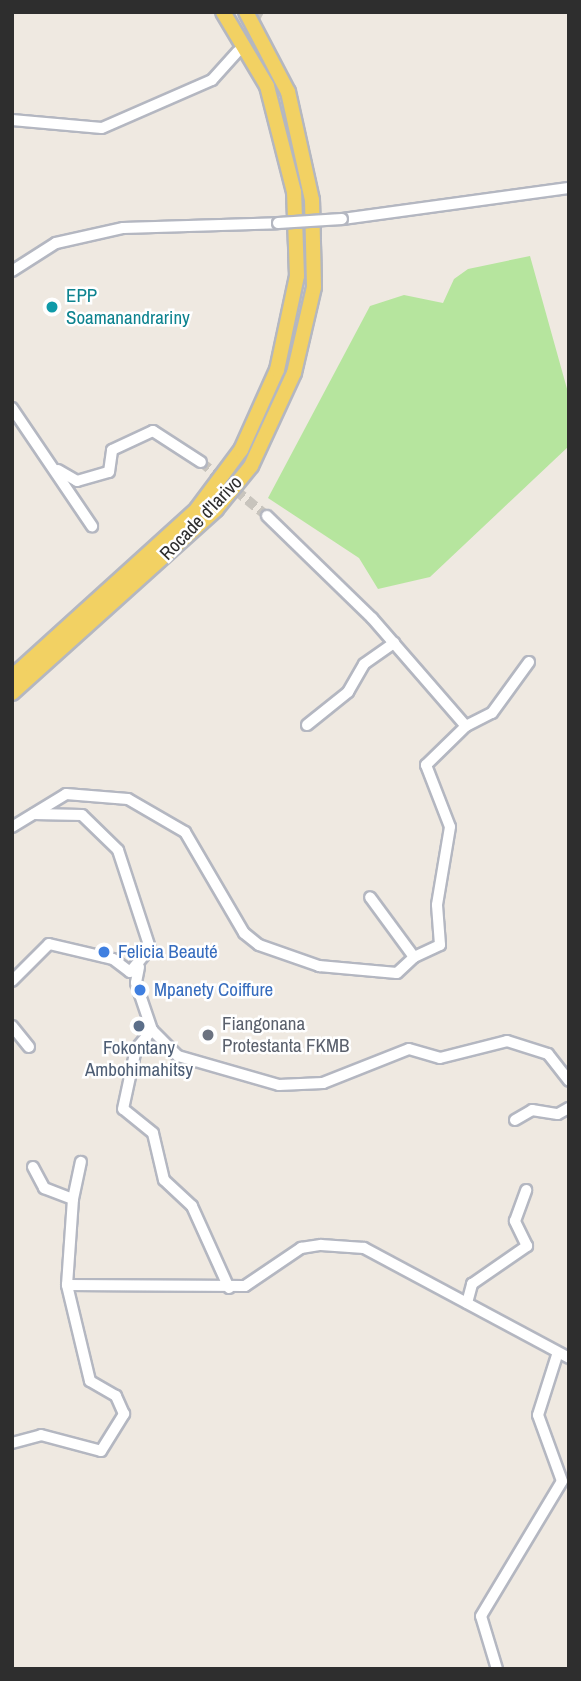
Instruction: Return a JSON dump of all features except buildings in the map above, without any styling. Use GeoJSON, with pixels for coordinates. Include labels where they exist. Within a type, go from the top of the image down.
{"type":"FeatureCollection","features":[{"type":"Feature","properties":{"kind":"main road","name":"Rocade d'Iarivo"},"geometry":{"type":"LineString","coordinates":[[12,677],[197,509],[241,450],[277,370],[297,276],[294,192],[267,86],[223,12]]}},
{"type":"Feature","properties":{"kind":"main road","name":"Rocade d'Iarivo"},"geometry":{"type":"LineString","coordinates":[[12,693],[216,509],[251,466],[294,373],[314,287],[308,168],[288,92],[246,12]]}},
{"type":"Feature","properties":{"kind":"street"},"geometry":{"type":"LineString","coordinates":[[12,120],[102,128],[212,80],[237,52]]}},
{"type":"Feature","properties":{"kind":"street"},"geometry":{"type":"LineString","coordinates":[[12,271],[56,243],[122,228],[342,219],[569,188]]}},
{"type":"Feature","properties":{"kind":"street"},"geometry":{"type":"LineString","coordinates":[[12,408],[58,470],[92,526]]}},
{"type":"Feature","properties":{"kind":"street"},"geometry":{"type":"LineString","coordinates":[[58,470],[77,481],[108,472],[112,450],[153,431],[201,462]]}},
{"type":"Feature","properties":{"kind":"street"},"geometry":{"type":"LineString","coordinates":[[267,516],[394,643],[466,726]]}},
{"type":"Feature","properties":{"kind":"street"},"geometry":{"type":"LineString","coordinates":[[307,725],[348,692],[364,663],[394,643]]}},
{"type":"Feature","properties":{"kind":"street"},"geometry":{"type":"LineString","coordinates":[[12,827],[66,794],[128,799],[185,832],[244,933],[260,946],[319,967],[397,973],[414,957],[440,944],[437,905],[450,827],[426,765],[466,726],[492,713],[529,662]]}},
{"type":"Feature","properties":{"kind":"street"},"geometry":{"type":"LineString","coordinates":[[31,814],[82,815],[118,850],[131,875],[132,908],[150,940],[139,967],[136,984],[152,1030],[178,1056],[279,1085],[323,1083],[409,1049],[440,1058],[506,1041],[548,1054],[569,1081]]}},
{"type":"Feature","properties":{"kind":"street"},"geometry":{"type":"LineString","coordinates":[[370,897],[414,957]]}},
{"type":"Feature","properties":{"kind":"street"},"geometry":{"type":"LineString","coordinates":[[12,981],[50,944],[113,959],[130,972],[139,967]]}},
{"type":"Feature","properties":{"kind":"street"},"geometry":{"type":"LineString","coordinates":[[12,1026],[29,1047]]}},
{"type":"Feature","properties":{"kind":"street"},"geometry":{"type":"LineString","coordinates":[[152,1030],[136,1049],[123,1110],[153,1133],[164,1180],[192,1206],[229,1288]]}},
{"type":"Feature","properties":{"kind":"street"},"geometry":{"type":"LineString","coordinates":[[515,1120],[532,1110],[558,1114],[569,1108]]}},
{"type":"Feature","properties":{"kind":"street"},"geometry":{"type":"LineString","coordinates":[[12,1443],[41,1435],[101,1451],[124,1414],[116,1396],[90,1381],[67,1285],[73,1199],[81,1163]]}},
{"type":"Feature","properties":{"kind":"street"},"geometry":{"type":"LineString","coordinates":[[33,1167],[44,1188],[73,1199]]}},
{"type":"Feature","properties":{"kind":"street"},"geometry":{"type":"LineString","coordinates":[[467,1303],[472,1284],[527,1246],[515,1221],[526,1190]]}},
{"type":"Feature","properties":{"kind":"street"},"geometry":{"type":"LineString","coordinates":[[67,1285],[229,1288],[258,1280],[301,1248],[343,1244],[384,1258],[563,1356],[538,1415],[562,1481],[481,1616],[497,1669]]}},
{"type":"Feature","properties":{"kind":"green space"},"geometry":{"type":"Polygon","coordinates":[[[530,256],[569,396],[569,446],[430,577],[378,589],[359,558],[268,498],[370,306],[404,295],[443,303],[454,279],[468,269],[530,256]]]}},
{"type":"Feature","properties":{"kind":"tunnel"},"geometry":{"type":"LineString","coordinates":[[240,47],[259,12]]}},
{"type":"Feature","properties":{"kind":"tunnel"},"geometry":{"type":"LineString","coordinates":[[201,462],[267,516]]}},
{"type":"Feature","properties":{"kind":"place","name":"EPP Soamanandrariny"},"geometry":{"type":"Point","coordinates":[52,307]}},
{"type":"Feature","properties":{"kind":"place","name":"Felicia Beauté"},"geometry":{"type":"Point","coordinates":[104,952]}},
{"type":"Feature","properties":{"kind":"place","name":"Mpanety Coiffure"},"geometry":{"type":"Point","coordinates":[140,990]}},
{"type":"Feature","properties":{"kind":"place","name":"Fokontany Ambohimahitsy"},"geometry":{"type":"Point","coordinates":[139,1026]}},
{"type":"Feature","properties":{"kind":"place","name":"Fiangonana Protestanta FKMB"},"geometry":{"type":"Point","coordinates":[208,1035]}}]}
